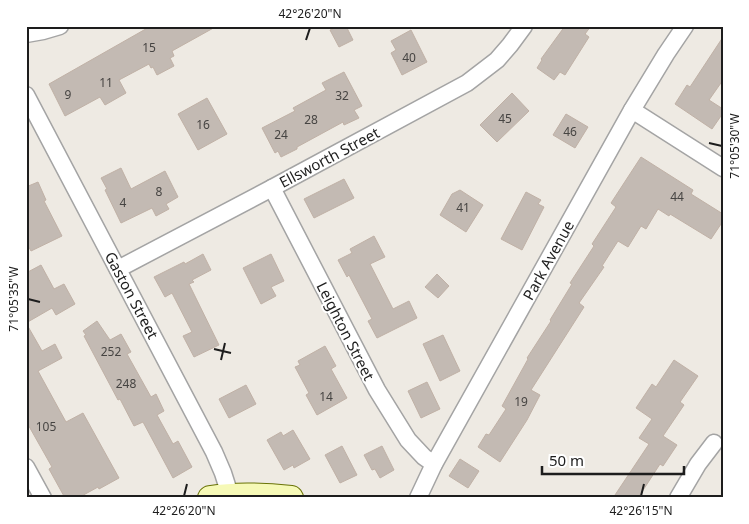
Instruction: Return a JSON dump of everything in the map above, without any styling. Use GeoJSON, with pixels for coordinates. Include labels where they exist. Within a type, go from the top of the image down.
{"type":"FeatureCollection","features":[{"type":"Feature","properties":{"kind":"street"},"geometry":{"type":"LineString","coordinates":[[26,34],[60,26]]}},
{"type":"Feature","properties":{"kind":"street","name":"Ellsworth Street"},"geometry":{"type":"LineString","coordinates":[[118,269],[467,83],[497,60],[524,26]]}},
{"type":"Feature","properties":{"kind":"street","name":"Park Avenue"},"geometry":{"type":"LineString","coordinates":[[418,498],[434,464],[632,110],[685,26]]}},
{"type":"Feature","properties":{"kind":"street","name":"Gaston Street"},"geometry":{"type":"LineString","coordinates":[[26,96],[214,452],[223,473],[224,497]]}},
{"type":"Feature","properties":{"kind":"street"},"geometry":{"type":"LineString","coordinates":[[632,110],[723,168]]}},
{"type":"Feature","properties":{"kind":"street","name":"Leighton Street"},"geometry":{"type":"LineString","coordinates":[[272,188],[377,390],[408,440],[424,457],[434,464]]}},
{"type":"Feature","properties":{"kind":"street"},"geometry":{"type":"LineString","coordinates":[[678,498],[698,464],[714,443]]}},
{"type":"Feature","properties":{"kind":"street"},"geometry":{"type":"LineString","coordinates":[[26,467],[43,498]]}},
{"type":"Feature","properties":{"kind":"street"},"geometry":{"type":"LineString","coordinates":[[224,497],[272,496],[291,498]]}},
{"type":"Feature","properties":{"kind":"building"},"geometry":{"type":"Polygon","coordinates":[[[151,26],[217,26],[172,51],[174,56],[170,58],[174,66],[157,75],[149,64],[119,80],[126,93],[105,105],[100,97],[65,116],[49,84],[151,26]]]}},
{"type":"Feature","properties":{"kind":"building"},"geometry":{"type":"Polygon","coordinates":[[[339,26],[346,26],[353,40],[339,47],[330,30],[339,26]]]}},
{"type":"Feature","properties":{"kind":"building"},"geometry":{"type":"Polygon","coordinates":[[[565,26],[591,26],[585,34],[589,37],[565,75],[560,72],[554,80],[537,68],[541,59],[565,26]]]}},
{"type":"Feature","properties":{"kind":"building"},"geometry":{"type":"Polygon","coordinates":[[[411,30],[427,62],[402,75],[391,53],[396,50],[391,41],[411,30]]]}},
{"type":"Feature","properties":{"kind":"building"},"geometry":{"type":"Polygon","coordinates":[[[723,37],[723,80],[709,100],[723,109],[723,113],[712,129],[675,104],[687,85],[690,87],[723,37]]]}},
{"type":"Feature","properties":{"kind":"building"},"geometry":{"type":"Polygon","coordinates":[[[344,72],[362,106],[354,110],[359,118],[344,125],[343,122],[281,157],[278,151],[275,153],[262,128],[295,111],[293,108],[326,90],[322,83],[344,72]]]}},
{"type":"Feature","properties":{"kind":"building"},"geometry":{"type":"Polygon","coordinates":[[[512,93],[529,111],[497,142],[480,125],[512,93]]]}},
{"type":"Feature","properties":{"kind":"building"},"geometry":{"type":"Polygon","coordinates":[[[207,98],[227,134],[198,150],[178,114],[207,98]]]}},
{"type":"Feature","properties":{"kind":"building"},"geometry":{"type":"Polygon","coordinates":[[[566,114],[588,127],[575,148],[553,135],[566,114]]]}},
{"type":"Feature","properties":{"kind":"building"},"geometry":{"type":"Polygon","coordinates":[[[641,157],[693,190],[691,194],[723,214],[723,221],[711,239],[670,214],[669,216],[658,209],[646,229],[641,226],[628,247],[618,241],[602,266],[604,267],[579,303],[584,307],[531,390],[540,395],[527,420],[500,462],[478,447],[486,434],[489,435],[506,409],[502,406],[527,358],[551,321],[572,284],[570,283],[594,246],[592,244],[616,207],[611,203],[641,157]]]}},
{"type":"Feature","properties":{"kind":"building"},"geometry":{"type":"Polygon","coordinates":[[[121,168],[131,189],[165,171],[178,197],[166,204],[169,209],[156,216],[152,208],[121,223],[101,178],[121,168]]]}},
{"type":"Feature","properties":{"kind":"building"},"geometry":{"type":"Polygon","coordinates":[[[344,179],[354,198],[314,218],[304,199],[344,179]]]}},
{"type":"Feature","properties":{"kind":"building"},"geometry":{"type":"Polygon","coordinates":[[[38,182],[46,200],[44,201],[62,236],[31,251],[26,242],[26,187],[38,182]]]}},
{"type":"Feature","properties":{"kind":"building"},"geometry":{"type":"Polygon","coordinates":[[[460,190],[483,205],[466,232],[440,215],[452,194],[460,190]]]}},
{"type":"Feature","properties":{"kind":"building"},"geometry":{"type":"Polygon","coordinates":[[[526,192],[541,200],[538,204],[544,207],[522,250],[501,239],[526,192]]]}},
{"type":"Feature","properties":{"kind":"building"},"geometry":{"type":"Polygon","coordinates":[[[374,236],[385,257],[370,264],[393,309],[409,301],[417,318],[377,338],[368,321],[372,319],[349,275],[347,277],[338,260],[352,253],[350,249],[374,236]]]}},
{"type":"Feature","properties":{"kind":"building"},"geometry":{"type":"Polygon","coordinates":[[[203,254],[211,270],[192,280],[194,282],[189,284],[219,345],[194,357],[183,336],[192,332],[172,293],[165,297],[154,277],[203,254]]]}},
{"type":"Feature","properties":{"kind":"building"},"geometry":{"type":"Polygon","coordinates":[[[271,254],[284,281],[271,287],[276,296],[261,304],[243,268],[271,254]]]}},
{"type":"Feature","properties":{"kind":"building"},"geometry":{"type":"Polygon","coordinates":[[[41,265],[54,289],[64,284],[75,304],[56,315],[52,308],[26,323],[26,273],[41,265]]]}},
{"type":"Feature","properties":{"kind":"building"},"geometry":{"type":"Polygon","coordinates":[[[437,274],[449,286],[438,298],[425,287],[437,274]]]}},
{"type":"Feature","properties":{"kind":"building"},"geometry":{"type":"Polygon","coordinates":[[[97,321],[110,340],[121,334],[131,352],[127,354],[151,397],[156,394],[164,411],[157,415],[173,444],[178,441],[192,467],[173,478],[143,422],[134,426],[84,336],[86,335],[83,331],[97,321]]]}},
{"type":"Feature","properties":{"kind":"building"},"geometry":{"type":"Polygon","coordinates":[[[26,323],[42,351],[55,344],[62,358],[38,371],[66,422],[83,413],[119,478],[78,498],[65,498],[49,469],[52,467],[26,421],[26,323]]]}},
{"type":"Feature","properties":{"kind":"building"},"geometry":{"type":"Polygon","coordinates":[[[443,335],[460,371],[440,381],[423,344],[443,335]]]}},
{"type":"Feature","properties":{"kind":"building"},"geometry":{"type":"Polygon","coordinates":[[[325,346],[336,366],[331,369],[347,398],[317,415],[306,395],[309,393],[295,367],[300,365],[298,361],[325,346]]]}},
{"type":"Feature","properties":{"kind":"building"},"geometry":{"type":"Polygon","coordinates":[[[674,360],[698,376],[680,402],[684,405],[663,436],[677,445],[663,466],[660,464],[638,498],[613,498],[649,444],[639,438],[652,419],[636,408],[652,384],[656,387],[674,360]]]}},
{"type":"Feature","properties":{"kind":"building"},"geometry":{"type":"Polygon","coordinates":[[[427,382],[440,409],[421,418],[408,391],[427,382]]]}},
{"type":"Feature","properties":{"kind":"building"},"geometry":{"type":"Polygon","coordinates":[[[246,385],[256,404],[229,418],[219,399],[246,385]]]}},
{"type":"Feature","properties":{"kind":"building"},"geometry":{"type":"Polygon","coordinates":[[[293,430],[310,459],[294,468],[293,465],[284,470],[267,440],[281,432],[283,436],[293,430]]]}},
{"type":"Feature","properties":{"kind":"building"},"geometry":{"type":"Polygon","coordinates":[[[342,446],[357,475],[340,483],[325,455],[342,446]]]}},
{"type":"Feature","properties":{"kind":"building"},"geometry":{"type":"Polygon","coordinates":[[[382,446],[394,470],[380,478],[375,469],[372,470],[364,455],[382,446]]]}},
{"type":"Feature","properties":{"kind":"building"},"geometry":{"type":"Polygon","coordinates":[[[460,459],[479,471],[468,488],[449,476],[460,459]]]}}]}
